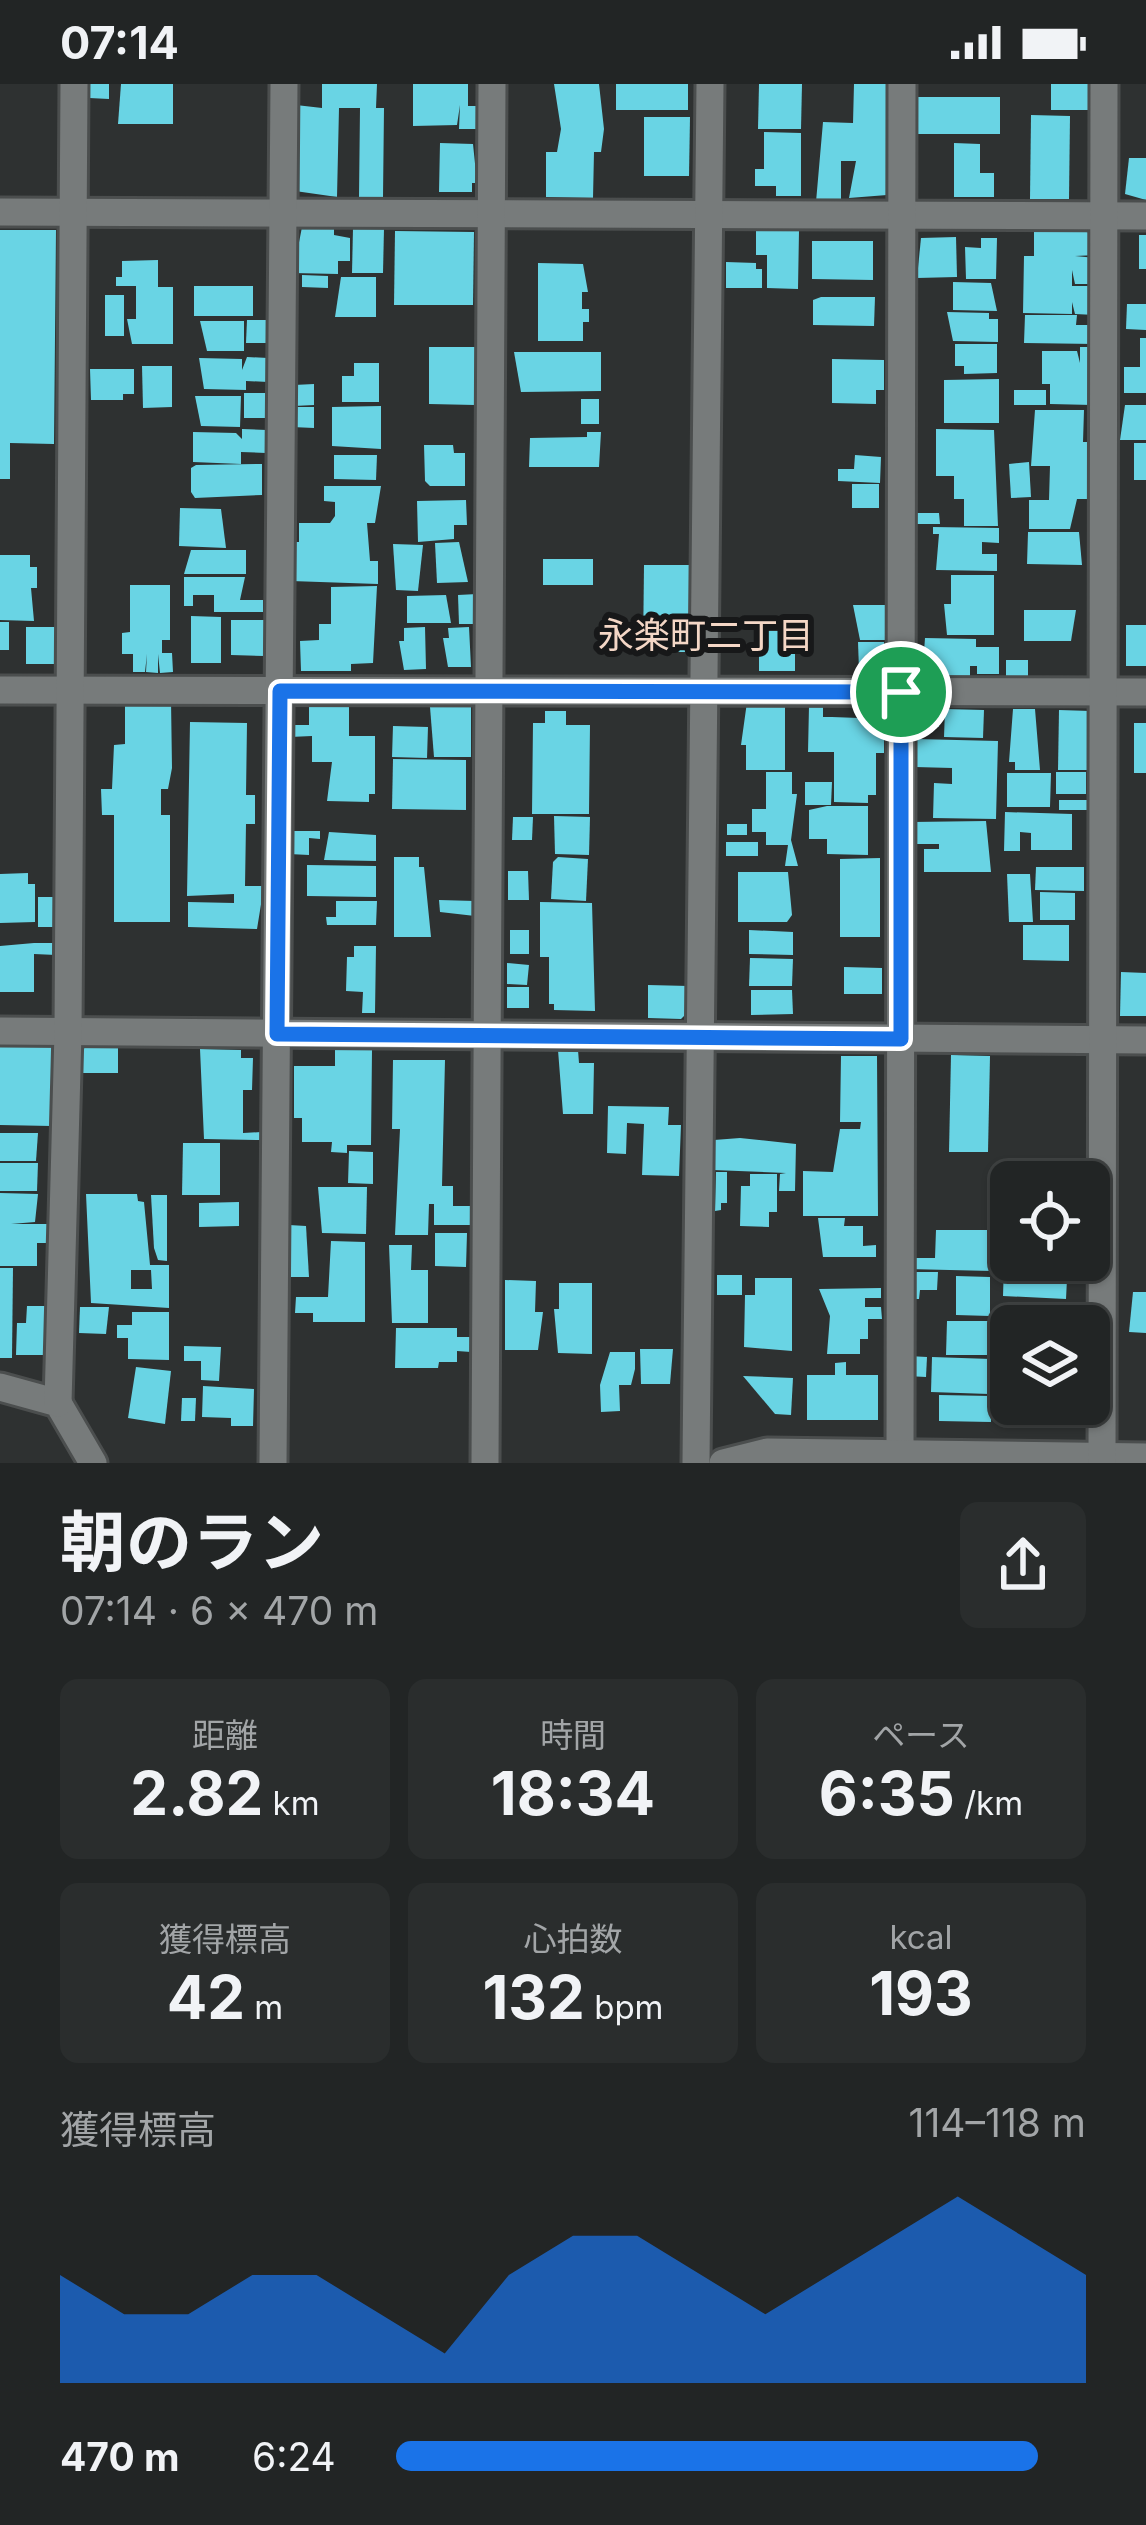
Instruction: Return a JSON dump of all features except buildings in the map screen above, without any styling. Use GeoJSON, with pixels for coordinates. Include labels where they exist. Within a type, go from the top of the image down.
{"type":"FeatureCollection","features":[{"type":"Feature","properties":{"kind":"street"},"geometry":{"type":"LineString","coordinates":[[74,84],[68,1032],[58,1403],[93,1463]]}},
{"type":"Feature","properties":{"kind":"street"},"geometry":{"type":"LineString","coordinates":[[273,1463],[284,84]]}},
{"type":"Feature","properties":{"kind":"street"},"geometry":{"type":"LineString","coordinates":[[485,1463],[492,84]]}},
{"type":"Feature","properties":{"kind":"street"},"geometry":{"type":"LineString","coordinates":[[696,1463],[710,84]]}},
{"type":"Feature","properties":{"kind":"street"},"geometry":{"type":"LineString","coordinates":[[900,1454],[902,84]]}},
{"type":"Feature","properties":{"kind":"street"},"geometry":{"type":"LineString","coordinates":[[1101,1460],[1104,84]]}},
{"type":"Feature","properties":{"kind":"street"},"geometry":{"type":"LineString","coordinates":[[0,212],[1146,216]]}},
{"type":"Feature","properties":{"kind":"street"},"geometry":{"type":"LineString","coordinates":[[0,690],[1146,692]]}},
{"type":"Feature","properties":{"kind":"street"},"geometry":{"type":"LineString","coordinates":[[0,1031],[1146,1040]]}},
{"type":"Feature","properties":{"kind":"street"},"geometry":{"type":"LineString","coordinates":[[0,1387],[58,1403]]}},
{"type":"Feature","properties":{"kind":"street"},"geometry":{"type":"LineString","coordinates":[[723,1463],[766,1452],[1146,1457]]}},
{"type":"Feature","properties":{"kind":"district","name":"永楽町二丁目"},"geometry":{"type":"Point","coordinates":[706,635]}},
{"type":"Feature","properties":{"kind":"route"},"geometry":{"type":"LineString","coordinates":[[280,691],[901,692],[901,1039],[277,1034],[280,691]]}}]}
